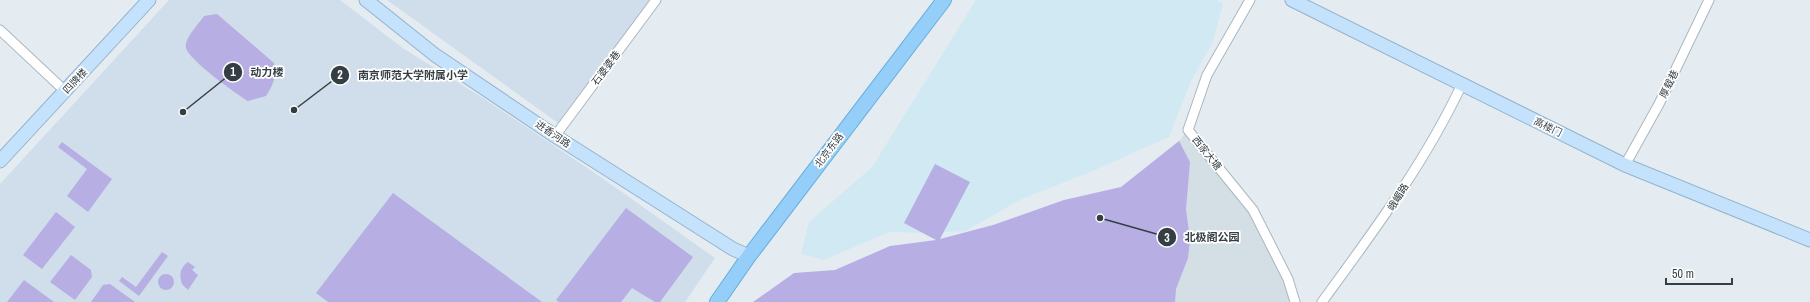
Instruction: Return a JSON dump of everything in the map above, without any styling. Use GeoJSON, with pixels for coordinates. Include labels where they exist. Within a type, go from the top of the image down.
{"type":"FeatureCollection","features":[{"type":"Feature","properties":{"kind":"main road","name":"北京东路"},"geometry":{"type":"LineString","coordinates":[[717,302],[749,256],[944,0]]}},
{"type":"Feature","properties":{"kind":"street","name":"四牌楼"},"geometry":{"type":"LineString","coordinates":[[0,161],[149,0]]}},
{"type":"Feature","properties":{"kind":"street","name":"进香河路"},"geometry":{"type":"LineString","coordinates":[[366,0],[435,55],[555,136],[726,244],[749,256]]}},
{"type":"Feature","properties":{"kind":"street","name":"石婆婆巷"},"geometry":{"type":"LineString","coordinates":[[555,136],[656,0]]}},
{"type":"Feature","properties":{"kind":"street","name":"西家大塘"},"geometry":{"type":"LineString","coordinates":[[1250,0],[1207,75],[1188,130],[1253,210],[1288,279],[1295,302]]}},
{"type":"Feature","properties":{"kind":"street","name":"高楼门"},"geometry":{"type":"LineString","coordinates":[[1292,0],[1625,165],[1810,240]]}},
{"type":"Feature","properties":{"kind":"street","name":"厚载巷"},"geometry":{"type":"LineString","coordinates":[[1625,165],[1659,104],[1709,0]]}},
{"type":"Feature","properties":{"kind":"street"},"geometry":{"type":"LineString","coordinates":[[0,30],[65,91]]}},
{"type":"Feature","properties":{"kind":"street","name":"峨嵋路"},"geometry":{"type":"LineString","coordinates":[[1322,302],[1393,205],[1452,105],[1462,84]]}},
{"type":"Feature","properties":{"kind":"shaded area"},"geometry":{"type":"Polygon","coordinates":[[[169,0],[340,0],[404,49],[486,100],[605,180],[715,258],[685,302],[0,302],[0,184],[169,0]]]}},
{"type":"Feature","properties":{"kind":"shaded area"},"geometry":{"type":"Polygon","coordinates":[[[387,0],[650,0],[558,123],[387,0]]]}},
{"type":"Feature","properties":{"kind":"shaded area"},"geometry":{"type":"Polygon","coordinates":[[[976,0],[1217,0],[1223,4],[1213,42],[1191,81],[1169,137],[1095,170],[1022,199],[965,231],[930,233],[889,232],[824,260],[801,254],[809,222],[872,167],[976,0]]]}},
{"type":"Feature","properties":{"kind":"shaded area"},"geometry":{"type":"Polygon","coordinates":[[[217,14],[274,63],[274,80],[266,96],[248,101],[204,68],[195,60],[186,48],[187,40],[192,31],[204,16],[217,14]]]}},
{"type":"Feature","properties":{"kind":"shaded area"},"geometry":{"type":"Polygon","coordinates":[[[1188,130],[1253,210],[1295,302],[1174,302],[1179,141],[1188,130]]]}},
{"type":"Feature","properties":{"kind":"shaded area"},"geometry":{"type":"Polygon","coordinates":[[[1179,141],[1190,162],[1186,209],[1190,240],[1188,258],[1176,289],[1175,302],[753,302],[794,273],[835,270],[890,246],[936,240],[904,223],[935,164],[970,182],[940,239],[993,225],[1064,200],[1121,187],[1179,141]]]}},
{"type":"Feature","properties":{"kind":"shaded area"},"geometry":{"type":"Polygon","coordinates":[[[62,142],[112,179],[88,212],[67,196],[87,169],[58,147],[62,142]]]}},
{"type":"Feature","properties":{"kind":"shaded area"},"geometry":{"type":"Polygon","coordinates":[[[393,193],[542,302],[328,302],[316,293],[393,193]]]}},
{"type":"Feature","properties":{"kind":"shaded area"},"geometry":{"type":"Polygon","coordinates":[[[626,208],[693,257],[660,302],[655,302],[632,288],[621,302],[559,302],[556,300],[626,208]]]}},
{"type":"Feature","properties":{"kind":"shaded area"},"geometry":{"type":"Polygon","coordinates":[[[56,212],[75,227],[42,269],[23,255],[56,212]]]}},
{"type":"Feature","properties":{"kind":"shaded area"},"geometry":{"type":"Polygon","coordinates":[[[162,252],[168,256],[139,296],[119,281],[122,277],[136,287],[162,252]]]}},
{"type":"Feature","properties":{"kind":"shaded area"},"geometry":{"type":"Polygon","coordinates":[[[71,255],[91,270],[92,277],[75,300],[50,282],[71,255]]]}},
{"type":"Feature","properties":{"kind":"shaded area"},"geometry":{"type":"Polygon","coordinates":[[[188,262],[195,267],[192,270],[198,275],[188,290],[182,284],[180,274],[183,267],[188,262]]]}},
{"type":"Feature","properties":{"kind":"shaded area"},"geometry":{"type":"Polygon","coordinates":[[[166,274],[173,279],[174,282],[169,289],[166,290],[159,285],[158,282],[163,275],[166,274]]]}},
{"type":"Feature","properties":{"kind":"shaded area"},"geometry":{"type":"Polygon","coordinates":[[[24,280],[54,302],[7,302],[24,280]]]}},
{"type":"Feature","properties":{"kind":"shaded area"},"geometry":{"type":"Polygon","coordinates":[[[110,284],[135,302],[91,302],[103,285],[110,284]]]}},
{"type":"Feature","properties":{"kind":"place","name":"南京师范大学附属小学"},"geometry":{"type":"Point","coordinates":[294,110]}},
{"type":"Feature","properties":{"kind":"place","name":"动力楼"},"geometry":{"type":"Point","coordinates":[183,112]}},
{"type":"Feature","properties":{"kind":"place","name":"北极阁公园"},"geometry":{"type":"Point","coordinates":[1100,218]}}]}
